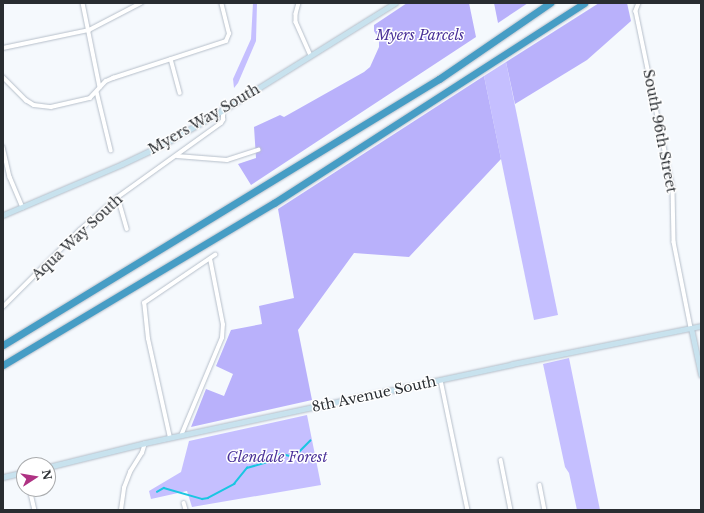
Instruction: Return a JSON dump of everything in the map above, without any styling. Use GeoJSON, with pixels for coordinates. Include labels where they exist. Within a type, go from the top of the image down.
{"type":"FeatureCollection","features":[{"type":"Feature","properties":{"kind":"highway"},"geometry":{"type":"LineString","coordinates":[[3,345],[439,79],[550,3]]}},
{"type":"Feature","properties":{"kind":"highway"},"geometry":{"type":"LineString","coordinates":[[3,365],[274,203],[584,3]]}},
{"type":"Feature","properties":{"kind":"street"},"geometry":{"type":"LineString","coordinates":[[83,3],[100,87]]}},
{"type":"Feature","properties":{"kind":"street"},"geometry":{"type":"LineString","coordinates":[[3,48],[89,30],[141,3]]}},
{"type":"Feature","properties":{"kind":"street"},"geometry":{"type":"LineString","coordinates":[[3,77],[26,100],[39,106],[51,107],[85,100],[90,98],[100,87],[113,78],[226,41],[228,38],[221,3]]}},
{"type":"Feature","properties":{"kind":"street"},"geometry":{"type":"LineString","coordinates":[[299,3],[296,14],[296,22],[311,55]]}},
{"type":"Feature","properties":{"kind":"street","name":"Myers Way South"},"geometry":{"type":"LineString","coordinates":[[3,215],[142,155],[223,110],[395,3]]}},
{"type":"Feature","properties":{"kind":"street","name":"South 96th Street"},"geometry":{"type":"LineString","coordinates":[[638,4],[636,11],[638,22],[673,189],[674,242],[701,375]]}},
{"type":"Feature","properties":{"kind":"street"},"geometry":{"type":"LineString","coordinates":[[171,60],[180,93]]}},
{"type":"Feature","properties":{"kind":"street"},"geometry":{"type":"LineString","coordinates":[[97,92],[111,150]]}},
{"type":"Feature","properties":{"kind":"street","name":"Aqua Way South"},"geometry":{"type":"LineString","coordinates":[[3,307],[80,230],[118,197],[221,123],[223,120],[223,110]]}},
{"type":"Feature","properties":{"kind":"street"},"geometry":{"type":"LineString","coordinates":[[3,148],[10,177],[23,206]]}},
{"type":"Feature","properties":{"kind":"street"},"geometry":{"type":"LineString","coordinates":[[177,156],[227,160],[258,150]]}},
{"type":"Feature","properties":{"kind":"street"},"geometry":{"type":"LineString","coordinates":[[118,197],[127,229]]}},
{"type":"Feature","properties":{"kind":"street"},"geometry":{"type":"LineString","coordinates":[[170,438],[148,339],[144,303],[215,255]]}},
{"type":"Feature","properties":{"kind":"street"},"geometry":{"type":"LineString","coordinates":[[181,436],[222,338],[223,325],[210,259]]}},
{"type":"Feature","properties":{"kind":"street","name":"8th Avenue South"},"geometry":{"type":"LineString","coordinates":[[56,465],[145,443],[701,326]]}},
{"type":"Feature","properties":{"kind":"street"},"geometry":{"type":"LineString","coordinates":[[441,380],[468,510]]}},
{"type":"Feature","properties":{"kind":"street"},"geometry":{"type":"LineString","coordinates":[[121,510],[124,488],[130,472],[142,453],[145,443]]}},
{"type":"Feature","properties":{"kind":"street"},"geometry":{"type":"LineString","coordinates":[[501,460],[511,510]]}},
{"type":"Feature","properties":{"kind":"street"},"geometry":{"type":"LineString","coordinates":[[3,477],[16,474]]}},
{"type":"Feature","properties":{"kind":"street"},"geometry":{"type":"LineString","coordinates":[[540,485],[545,510]]}},
{"type":"Feature","properties":{"kind":"street"},"geometry":{"type":"LineString","coordinates":[[32,497],[35,510]]}},
{"type":"Feature","properties":{"kind":"street"},"geometry":{"type":"LineString","coordinates":[[184,503],[186,510]]}},
{"type":"Feature","properties":{"kind":"green space"},"geometry":{"type":"Polygon","coordinates":[[[253,3],[257,3],[256,41],[238,83],[234,88],[233,79],[251,39],[253,3]]]}},
{"type":"Feature","properties":{"kind":"green space","name":"Myers Parcels"},"geometry":{"type":"Polygon","coordinates":[[[407,3],[469,3],[476,37],[251,185],[238,164],[256,158],[254,127],[280,115],[284,117],[364,72],[370,67],[379,47],[379,39],[374,31],[374,25],[407,3]]]}},
{"type":"Feature","properties":{"kind":"green space"},"geometry":{"type":"Polygon","coordinates":[[[494,3],[528,3],[498,23],[494,3]]]}},
{"type":"Feature","properties":{"kind":"green space"},"geometry":{"type":"Polygon","coordinates":[[[599,3],[627,3],[631,21],[587,60],[515,104],[506,62],[599,3]]]}},
{"type":"Feature","properties":{"kind":"green space"},"geometry":{"type":"Polygon","coordinates":[[[506,62],[558,315],[534,320],[484,76],[506,62]]]}},
{"type":"Feature","properties":{"kind":"green space"},"geometry":{"type":"Polygon","coordinates":[[[484,76],[501,159],[409,257],[354,253],[298,330],[312,400],[191,427],[206,389],[224,396],[233,374],[216,366],[231,330],[262,324],[259,306],[294,298],[278,209],[484,76]]]}},
{"type":"Feature","properties":{"kind":"green space"},"geometry":{"type":"Polygon","coordinates":[[[569,358],[600,510],[577,510],[569,473],[565,467],[543,364],[569,358]]]}},
{"type":"Feature","properties":{"kind":"green space","name":"Glendale Forest"},"geometry":{"type":"Polygon","coordinates":[[[307,415],[321,485],[192,507],[187,491],[151,499],[149,491],[181,472],[189,441],[307,415]]]}},
{"type":"Feature","properties":{"kind":"waterway"},"geometry":{"type":"LineString","coordinates":[[157,492],[164,488],[202,499],[208,498],[234,484],[247,468],[268,462],[276,455],[282,454],[294,457],[310,441]]}}]}
